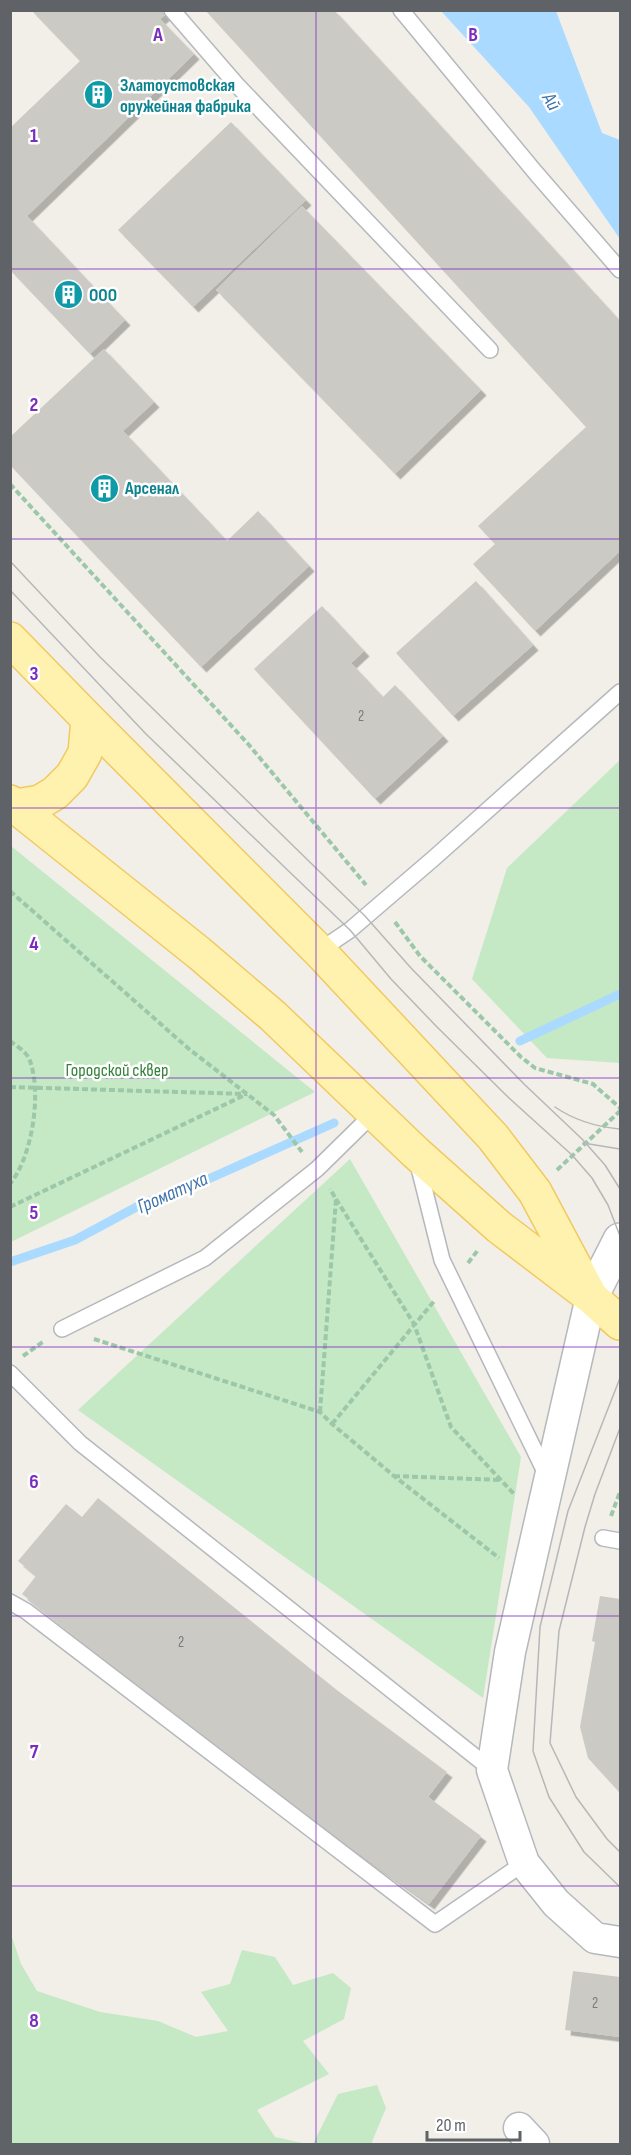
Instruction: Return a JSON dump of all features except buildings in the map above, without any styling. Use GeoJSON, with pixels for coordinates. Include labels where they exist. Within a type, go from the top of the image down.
{"type":"FeatureCollection","features":[{"type":"Feature","properties":{"kind":"main road"},"geometry":{"type":"LineString","coordinates":[[10,639],[319,951],[493,1137],[535,1192],[591,1297]]}},
{"type":"Feature","properties":{"kind":"main road"},"geometry":{"type":"LineString","coordinates":[[13,804],[40,802],[55,793],[72,776],[86,753],[88,719]]}},
{"type":"Feature","properties":{"kind":"main road"},"geometry":{"type":"LineString","coordinates":[[13,804],[273,1016],[415,1152],[499,1227],[591,1297],[621,1323]]}},
{"type":"Feature","properties":{"kind":"main road"},"geometry":{"type":"LineString","coordinates":[[591,1297],[621,1240]]}},
{"type":"Feature","properties":{"kind":"street"},"geometry":{"type":"LineString","coordinates":[[591,1297],[510,1652],[492,1770],[524,1863],[556,1903],[608,1940]]}},
{"type":"Feature","properties":{"kind":"lane"},"geometry":{"type":"LineString","coordinates":[[172,10],[236,84],[490,350]]}},
{"type":"Feature","properties":{"kind":"lane"},"geometry":{"type":"LineString","coordinates":[[401,10],[535,172],[621,270]]}},
{"type":"Feature","properties":{"kind":"lane"},"geometry":{"type":"LineString","coordinates":[[319,951],[350,930],[621,692]]}},
{"type":"Feature","properties":{"kind":"lane"},"geometry":{"type":"LineString","coordinates":[[62,1329],[206,1258],[317,1169],[375,1112]]}},
{"type":"Feature","properties":{"kind":"lane"},"geometry":{"type":"LineString","coordinates":[[415,1152],[442,1260],[549,1482]]}},
{"type":"Feature","properties":{"kind":"lane"},"geometry":{"type":"LineString","coordinates":[[10,1373],[81,1443],[492,1770]]}},
{"type":"Feature","properties":{"kind":"lane"},"geometry":{"type":"LineString","coordinates":[[603,1538],[621,1541]]}},
{"type":"Feature","properties":{"kind":"lane"},"geometry":{"type":"LineString","coordinates":[[10,1602],[36,1619],[435,1924],[524,1863]]}},
{"type":"Feature","properties":{"kind":"path"},"geometry":{"type":"LineString","coordinates":[[10,484],[249,745],[381,903],[420,956],[521,1057],[535,1068],[593,1084],[621,1108]]}},
{"type":"Feature","properties":{"kind":"path"},"geometry":{"type":"LineString","coordinates":[[10,891],[189,1048],[274,1115],[305,1157],[317,1169],[414,1324],[451,1427],[521,1502]]}},
{"type":"Feature","properties":{"kind":"path"},"geometry":{"type":"LineString","coordinates":[[10,1041],[30,1058],[35,1087],[36,1113],[19,1173],[10,1184]]}},
{"type":"Feature","properties":{"kind":"path"},"geometry":{"type":"LineString","coordinates":[[10,1087],[247,1094]]}},
{"type":"Feature","properties":{"kind":"path"},"geometry":{"type":"LineString","coordinates":[[10,1208],[247,1094]]}},
{"type":"Feature","properties":{"kind":"path"},"geometry":{"type":"LineString","coordinates":[[320,1412],[336,1199]]}},
{"type":"Feature","properties":{"kind":"path"},"geometry":{"type":"LineString","coordinates":[[17,1357],[23,1356],[62,1329],[320,1412],[394,1476],[502,1560]]}},
{"type":"Feature","properties":{"kind":"path"},"geometry":{"type":"LineString","coordinates":[[394,1476],[501,1480]]}},
{"type":"Feature","properties":{"kind":"green space"},"geometry":{"type":"Polygon","coordinates":[[[620,760],[620,1063],[547,1058],[472,979],[507,868],[620,760]]]}},
{"type":"Feature","properties":{"kind":"green space","name":"Городской сквер"},"geometry":{"type":"Polygon","coordinates":[[[11,846],[315,1092],[11,1242],[11,846]]]}},
{"type":"Feature","properties":{"kind":"green space"},"geometry":{"type":"Polygon","coordinates":[[[350,1159],[521,1457],[483,1698],[78,1410],[350,1159]]]}},
{"type":"Feature","properties":{"kind":"green space"},"geometry":{"type":"Polygon","coordinates":[[[10,1931],[21,1964],[37,1991],[100,2012],[158,2021],[196,2037],[228,2031],[201,1992],[230,1984],[242,1950],[275,1957],[293,1985],[333,1973],[351,1988],[344,2019],[303,2041],[329,2074],[257,2110],[275,2137],[307,2144],[11,2144],[10,1931]]]}},
{"type":"Feature","properties":{"kind":"green space"},"geometry":{"type":"Polygon","coordinates":[[[377,2085],[386,2108],[371,2144],[313,2144],[338,2094],[377,2085]]]}},
{"type":"Feature","properties":{"kind":"water","name":"Ай"},"geometry":{"type":"Polygon","coordinates":[[[441,11],[556,11],[602,133],[620,140],[620,239],[529,107],[441,11]]]}},
{"type":"Feature","properties":{"kind":"waterway","name":"Громатуха"},"geometry":{"type":"LineString","coordinates":[[520,1041],[620,994]]}},
{"type":"Feature","properties":{"kind":"waterway","name":"Громатуха"},"geometry":{"type":"LineString","coordinates":[[10,1262],[75,1240],[142,1204],[204,1181],[334,1123]]}},
{"type":"Feature","properties":{"kind":"tram line"},"geometry":{"type":"LineString","coordinates":[[10,561],[100,657],[365,916],[411,968],[524,1084],[582,1139],[605,1165],[620,1189]]}},
{"type":"Feature","properties":{"kind":"tram line"},"geometry":{"type":"LineString","coordinates":[[10,590],[146,734],[350,930],[391,979],[437,1027],[509,1098],[572,1155],[592,1178],[608,1205],[620,1236]]}},
{"type":"Feature","properties":{"kind":"tram line"},"geometry":{"type":"LineString","coordinates":[[555,1107],[586,1122],[620,1129]]}},
{"type":"Feature","properties":{"kind":"tram line"},"geometry":{"type":"LineString","coordinates":[[583,1143],[620,1149]]}},
{"type":"Feature","properties":{"kind":"tram line"},"geometry":{"type":"LineString","coordinates":[[620,1378],[568,1511],[540,1627],[533,1751],[549,1797],[584,1852],[620,1887]]}},
{"type":"Feature","properties":{"kind":"tram line"},"geometry":{"type":"LineString","coordinates":[[620,1428],[585,1527],[559,1631],[550,1743],[576,1797],[607,1839],[620,1852]]}},
{"type":"Feature","properties":{"kind":"place","name":"Златоустовская оружейная фабрика"},"geometry":{"type":"Point","coordinates":[99,95]}},
{"type":"Feature","properties":{"kind":"place","name":"ООО"},"geometry":{"type":"Point","coordinates":[68,295]}},
{"type":"Feature","properties":{"kind":"place","name":"Арсенал"},"geometry":{"type":"Point","coordinates":[104,488]}}]}
